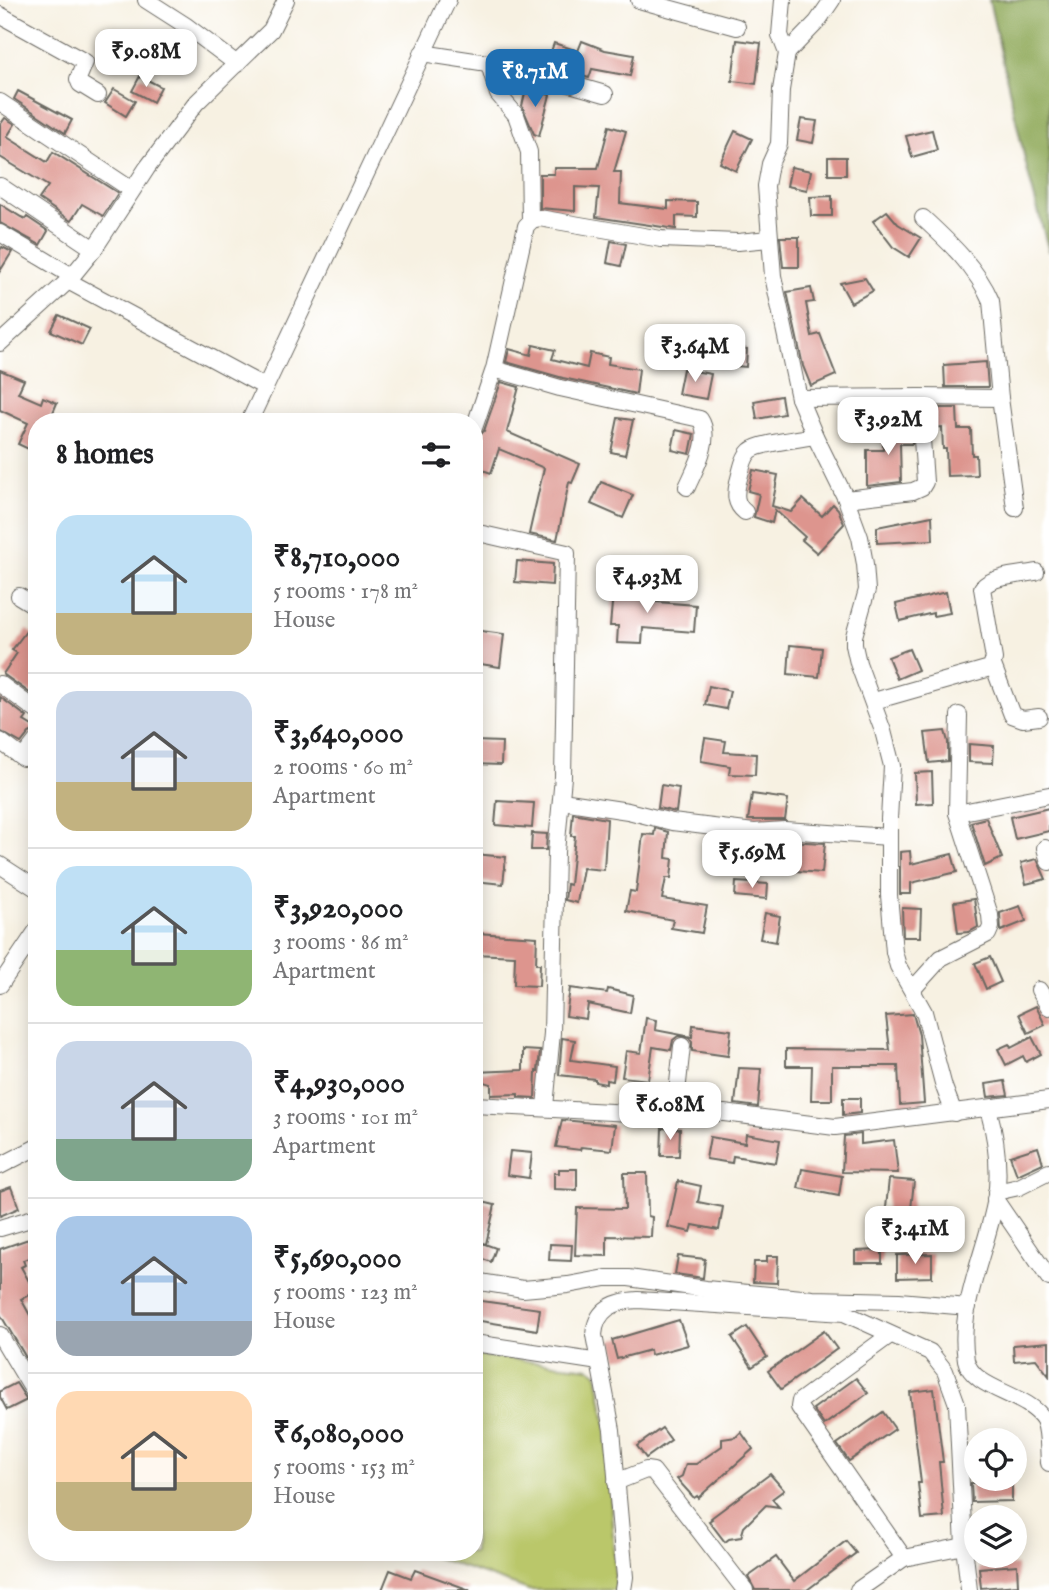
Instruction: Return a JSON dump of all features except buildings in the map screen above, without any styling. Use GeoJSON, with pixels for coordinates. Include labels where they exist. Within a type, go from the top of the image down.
{"type":"FeatureCollection","features":[{"type":"Feature","properties":{"kind":"street"},"geometry":{"type":"LineString","coordinates":[[146,0],[237,64]]}},
{"type":"Feature","properties":{"kind":"street"},"geometry":{"type":"LineString","coordinates":[[2,340],[70,279],[94,249],[132,190],[195,103],[271,30],[286,0]]}},
{"type":"Feature","properties":{"kind":"street"},"geometry":{"type":"LineString","coordinates":[[253,413],[447,0]]}},
{"type":"Feature","properties":{"kind":"street"},"geometry":{"type":"LineString","coordinates":[[639,0],[737,26]]}},
{"type":"Feature","properties":{"kind":"street"},"geometry":{"type":"LineString","coordinates":[[783,0],[780,35],[787,53],[781,90],[779,144],[770,164],[766,186],[769,239],[777,299],[799,398],[846,499],[860,537],[867,581],[866,598],[854,636],[854,645],[858,663],[874,701],[892,766],[889,895],[894,952],[898,966],[924,1012],[946,1096],[954,1113]]}},
{"type":"Feature","properties":{"kind":"street"},"geometry":{"type":"LineString","coordinates":[[787,53],[817,22],[832,0]]}},
{"type":"Feature","properties":{"kind":"street"},"geometry":{"type":"LineString","coordinates":[[0,15],[85,62],[78,79],[80,84],[98,95]]}},
{"type":"Feature","properties":{"kind":"street"},"geometry":{"type":"LineString","coordinates":[[422,53],[507,66],[605,94]]}},
{"type":"Feature","properties":{"kind":"street"},"geometry":{"type":"LineString","coordinates":[[489,64],[498,94],[516,115],[529,152],[530,221]]}},
{"type":"Feature","properties":{"kind":"street"},"geometry":{"type":"LineString","coordinates":[[0,102],[132,190]]}},
{"type":"Feature","properties":{"kind":"street"},"geometry":{"type":"LineString","coordinates":[[0,186],[94,249]]}},
{"type":"Feature","properties":{"kind":"street"},"geometry":{"type":"LineString","coordinates":[[479,413],[494,369],[526,226],[530,221],[539,218],[681,241],[738,242],[769,239]]}},
{"type":"Feature","properties":{"kind":"street"},"geometry":{"type":"LineString","coordinates":[[923,218],[953,246],[986,290],[991,301],[1000,398],[1015,508]]}},
{"type":"Feature","properties":{"kind":"street"},"geometry":{"type":"LineString","coordinates":[[0,233],[70,279],[265,387]]}},
{"type":"Feature","properties":{"kind":"street"},"geometry":{"type":"LineString","coordinates":[[494,369],[561,388],[700,419],[704,424],[704,438],[687,487]]}},
{"type":"Feature","properties":{"kind":"street"},"geometry":{"type":"LineString","coordinates":[[846,499],[913,491],[924,485],[919,397]]}},
{"type":"Feature","properties":{"kind":"street"},"geometry":{"type":"LineString","coordinates":[[799,398],[1000,398]]}},
{"type":"Feature","properties":{"kind":"street"},"geometry":{"type":"LineString","coordinates":[[745,512],[737,505],[736,499],[742,466],[748,453],[758,447],[815,436]]}},
{"type":"Feature","properties":{"kind":"street"},"geometry":{"type":"LineString","coordinates":[[483,534],[566,553],[566,703],[562,801],[556,852],[552,1033],[545,1107]]}},
{"type":"Feature","properties":{"kind":"street"},"geometry":{"type":"LineString","coordinates":[[1035,572],[993,581],[982,588],[992,637],[993,665],[1012,715],[1023,719],[1039,717]]}},
{"type":"Feature","properties":{"kind":"street"},"geometry":{"type":"LineString","coordinates":[[19,596],[28,602]]}},
{"type":"Feature","properties":{"kind":"street"},"geometry":{"type":"LineString","coordinates":[[874,701],[993,665]]}},
{"type":"Feature","properties":{"kind":"street"},"geometry":{"type":"LineString","coordinates":[[0,684],[28,704]]}},
{"type":"Feature","properties":{"kind":"street"},"geometry":{"type":"LineString","coordinates":[[913,989],[941,958],[990,931],[990,915],[957,813],[959,715]]}},
{"type":"Feature","properties":{"kind":"street"},"geometry":{"type":"LineString","coordinates":[[0,741],[23,758],[28,752]]}},
{"type":"Feature","properties":{"kind":"street"},"geometry":{"type":"LineString","coordinates":[[957,813],[1049,795]]}},
{"type":"Feature","properties":{"kind":"street"},"geometry":{"type":"LineString","coordinates":[[562,801],[628,811],[672,822],[754,832],[786,830],[889,837]]}},
{"type":"Feature","properties":{"kind":"street"},"geometry":{"type":"LineString","coordinates":[[0,865],[28,883]]}},
{"type":"Feature","properties":{"kind":"street"},"geometry":{"type":"LineString","coordinates":[[0,985],[28,943]]}},
{"type":"Feature","properties":{"kind":"street"},"geometry":{"type":"LineString","coordinates":[[1039,990],[1049,1007]]}},
{"type":"Feature","properties":{"kind":"street"},"geometry":{"type":"LineString","coordinates":[[675,1111],[682,1046]]}},
{"type":"Feature","properties":{"kind":"street"},"geometry":{"type":"LineString","coordinates":[[483,1105],[631,1113],[724,1112],[835,1127],[1049,1100]]}},
{"type":"Feature","properties":{"kind":"street"},"geometry":{"type":"LineString","coordinates":[[988,1108],[996,1140],[996,1196],[968,1307],[965,1350],[967,1362],[972,1374],[1046,1414],[1049,1462]]}},
{"type":"Feature","properties":{"kind":"street"},"geometry":{"type":"LineString","coordinates":[[0,1166],[28,1152]]}},
{"type":"Feature","properties":{"kind":"street"},"geometry":{"type":"LineString","coordinates":[[996,1196],[1049,1172]]}},
{"type":"Feature","properties":{"kind":"street"},"geometry":{"type":"LineString","coordinates":[[996,1196],[1049,1278]]}},
{"type":"Feature","properties":{"kind":"street"},"geometry":{"type":"LineString","coordinates":[[0,1228],[28,1220]]}},
{"type":"Feature","properties":{"kind":"street"},"geometry":{"type":"LineString","coordinates":[[483,1282],[523,1289],[606,1278],[629,1278],[706,1289],[968,1307]]}},
{"type":"Feature","properties":{"kind":"street"},"geometry":{"type":"LineString","coordinates":[[635,1590],[624,1583],[612,1430],[594,1335],[599,1316],[613,1305],[630,1300],[844,1313],[930,1352],[939,1360],[954,1393],[959,1423],[964,1546],[904,1558],[858,1590]]}},
{"type":"Feature","properties":{"kind":"street"},"geometry":{"type":"LineString","coordinates":[[0,1335],[28,1382]]}},
{"type":"Feature","properties":{"kind":"street"},"geometry":{"type":"LineString","coordinates":[[890,1335],[800,1401],[799,1407],[904,1558]]}},
{"type":"Feature","properties":{"kind":"street"},"geometry":{"type":"LineString","coordinates":[[483,1344],[599,1362]]}},
{"type":"Feature","properties":{"kind":"street"},"geometry":{"type":"LineString","coordinates":[[616,1482],[646,1470],[653,1471],[745,1590]]}},
{"type":"Feature","properties":{"kind":"street"},"geometry":{"type":"LineString","coordinates":[[966,1568],[969,1590]]}},
{"type":"Feature","properties":{"kind":"green space"},"geometry":{"type":"Polygon","coordinates":[[[989,0],[1049,0],[1049,252],[1028,173],[989,0]]]}},
{"type":"Feature","properties":{"kind":"green space"},"geometry":{"type":"Polygon","coordinates":[[[483,1356],[590,1368],[597,1373],[606,1423],[616,1590],[529,1590],[446,1561],[483,1561],[483,1356]]]}}]}
